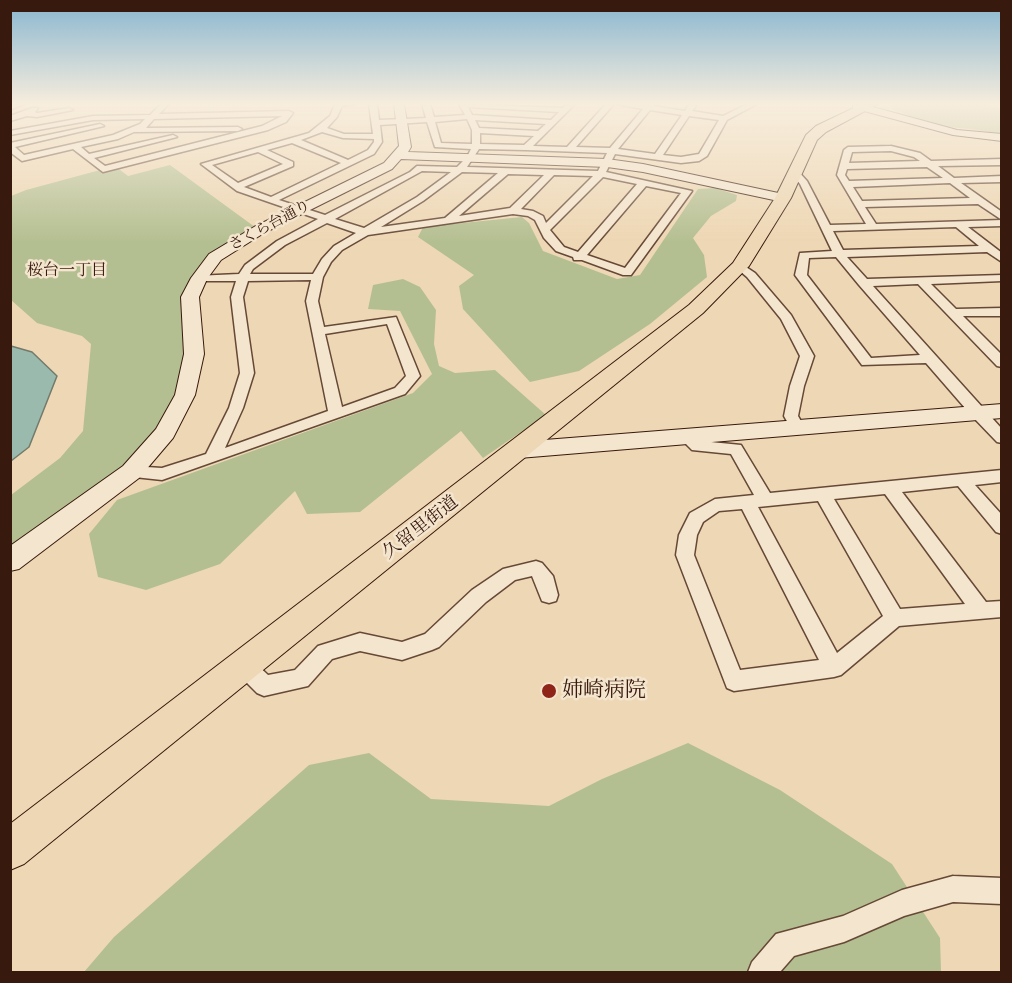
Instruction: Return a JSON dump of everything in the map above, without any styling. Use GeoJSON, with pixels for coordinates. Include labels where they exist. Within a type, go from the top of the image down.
{"type":"FeatureCollection","features":[{"type":"Feature","properties":{"kind":"main road","name":"久留里街道"},"geometry":{"type":"LineString","coordinates":[[10,850],[696,309],[740,266],[783,198],[805,150]]}},
{"type":"Feature","properties":{"kind":"street"},"geometry":{"type":"LineString","coordinates":[[13,150],[22,158],[57,150]]}},
{"type":"Feature","properties":{"kind":"street"},"geometry":{"type":"LineString","coordinates":[[79,150],[103,169],[179,150]]}},
{"type":"Feature","properties":{"kind":"street"},"geometry":{"type":"LineString","coordinates":[[87,157],[117,150]]}},
{"type":"Feature","properties":{"kind":"street"},"geometry":{"type":"LineString","coordinates":[[237,187],[290,164],[260,150],[205,164],[237,187],[365,232],[513,211],[530,213],[539,218],[549,238],[560,249],[578,258],[627,273],[687,191],[644,182],[607,163],[572,150]]}},
{"type":"Feature","properties":{"kind":"street"},"geometry":{"type":"LineString","coordinates":[[317,150],[349,163]]}},
{"type":"Feature","properties":{"kind":"street"},"geometry":{"type":"LineString","coordinates":[[271,200],[373,150]]}},
{"type":"Feature","properties":{"kind":"street"},"geometry":{"type":"LineString","coordinates":[[404,150],[401,155],[496,150]]}},
{"type":"Feature","properties":{"kind":"street"},"geometry":{"type":"LineString","coordinates":[[462,150],[643,168],[783,198]]}},
{"type":"Feature","properties":{"kind":"street"},"geometry":{"type":"LineString","coordinates":[[545,230],[617,150]]}},
{"type":"Feature","properties":{"kind":"street"},"geometry":{"type":"LineString","coordinates":[[657,157],[661,150]]}},
{"type":"Feature","properties":{"kind":"street"},"geometry":{"type":"LineString","coordinates":[[212,458],[236,408],[247,373],[237,297],[243,277],[249,267],[267,252],[413,174],[420,168],[552,172],[657,157],[696,159],[703,156],[706,150]]}},
{"type":"Feature","properties":{"kind":"street"},"geometry":{"type":"LineString","coordinates":[[851,150],[848,150],[841,175],[873,227]]}},
{"type":"Feature","properties":{"kind":"street"},"geometry":{"type":"LineString","coordinates":[[898,150],[917,155],[1002,217]]}},
{"type":"Feature","properties":{"kind":"street"},"geometry":{"type":"LineString","coordinates":[[336,414],[312,301],[316,278],[338,248],[404,210],[460,169],[473,152]]}},
{"type":"Feature","properties":{"kind":"street","name":"さくら台通り"},"geometry":{"type":"LineString","coordinates":[[10,561],[131,472],[165,433],[185,395],[194,354],[190,297],[199,279],[215,257],[233,244],[388,166],[401,155]]}},
{"type":"Feature","properties":{"kind":"street"},"geometry":{"type":"LineString","coordinates":[[968,162],[997,179],[1002,185]]}},
{"type":"Feature","properties":{"kind":"street"},"geometry":{"type":"LineString","coordinates":[[844,166],[1002,162]]}},
{"type":"Feature","properties":{"kind":"street"},"geometry":{"type":"LineString","coordinates":[[447,221],[506,171]]}},
{"type":"Feature","properties":{"kind":"street"},"geometry":{"type":"LineString","coordinates":[[513,211],[552,172]]}},
{"type":"Feature","properties":{"kind":"street"},"geometry":{"type":"LineString","coordinates":[[794,172],[804,183],[839,254],[977,413],[1002,438]]}},
{"type":"Feature","properties":{"kind":"street"},"geometry":{"type":"LineString","coordinates":[[848,184],[997,179]]}},
{"type":"Feature","properties":{"kind":"street"},"geometry":{"type":"LineString","coordinates":[[578,258],[644,182]]}},
{"type":"Feature","properties":{"kind":"street"},"geometry":{"type":"LineString","coordinates":[[860,204],[980,201]]}},
{"type":"Feature","properties":{"kind":"street"},"geometry":{"type":"LineString","coordinates":[[825,228],[1002,223]]}},
{"type":"Feature","properties":{"kind":"street"},"geometry":{"type":"LineString","coordinates":[[958,224],[1002,259]]}},
{"type":"Feature","properties":{"kind":"street"},"geometry":{"type":"LineString","coordinates":[[930,359],[867,362],[801,275],[804,255],[989,249]]}},
{"type":"Feature","properties":{"kind":"street"},"geometry":{"type":"LineString","coordinates":[[740,266],[751,274],[787,318],[807,356],[790,416],[798,428]]}},
{"type":"Feature","properties":{"kind":"street"},"geometry":{"type":"LineString","coordinates":[[199,279],[316,278]]}},
{"type":"Feature","properties":{"kind":"street"},"geometry":{"type":"LineString","coordinates":[[863,283],[1002,278]]}},
{"type":"Feature","properties":{"kind":"street"},"geometry":{"type":"LineString","coordinates":[[921,281],[999,357]]}},
{"type":"Feature","properties":{"kind":"street"},"geometry":{"type":"LineString","coordinates":[[953,313],[1002,312]]}},
{"type":"Feature","properties":{"kind":"street"},"geometry":{"type":"LineString","coordinates":[[131,472],[162,474],[212,458],[400,391],[413,376],[392,320],[317,333]]}},
{"type":"Feature","properties":{"kind":"street"},"geometry":{"type":"LineString","coordinates":[[519,450],[1002,411]]}},
{"type":"Feature","properties":{"kind":"street"},"geometry":{"type":"LineString","coordinates":[[687,437],[697,446],[736,449],[765,499]]}},
{"type":"Feature","properties":{"kind":"street"},"geometry":{"type":"LineString","coordinates":[[1002,476],[715,505],[696,518],[688,535],[685,555],[734,681],[834,668],[895,618],[1002,609]]}},
{"type":"Feature","properties":{"kind":"street"},"geometry":{"type":"LineString","coordinates":[[962,480],[1002,527]]}},
{"type":"Feature","properties":{"kind":"street"},"geometry":{"type":"LineString","coordinates":[[890,488],[981,611]]}},
{"type":"Feature","properties":{"kind":"street"},"geometry":{"type":"LineString","coordinates":[[823,495],[895,618]]}},
{"type":"Feature","properties":{"kind":"street"},"geometry":{"type":"LineString","coordinates":[[746,501],[834,668]]}},
{"type":"Feature","properties":{"kind":"street"},"geometry":{"type":"LineString","coordinates":[[244,666],[264,686],[301,679],[325,652],[360,642],[402,651],[432,641],[479,596],[510,573],[536,568],[544,576],[549,595]]}},
{"type":"Feature","properties":{"kind":"street"},"geometry":{"type":"LineString","coordinates":[[762,972],[786,944],[844,929],[902,903],[953,889],[1002,891]]}},
{"type":"Feature","properties":{"kind":"green space"},"geometry":{"type":"Polygon","coordinates":[[[170,165],[259,230],[233,244],[199,278],[194,354],[165,433],[11,561],[11,495],[60,458],[83,431],[91,344],[82,336],[37,323],[11,300],[11,196],[115,166],[128,176],[170,165]]]}},
{"type":"Feature","properties":{"kind":"green space"},"geometry":{"type":"Polygon","coordinates":[[[715,188],[737,195],[736,201],[711,216],[693,238],[704,255],[707,277],[650,324],[579,371],[530,382],[463,309],[459,286],[474,275],[418,237],[423,227],[522,217],[529,223],[543,251],[617,279],[640,275],[698,189],[715,188]]]}},
{"type":"Feature","properties":{"kind":"green space"},"geometry":{"type":"Polygon","coordinates":[[[403,279],[420,287],[436,310],[434,344],[439,366],[455,373],[495,370],[546,415],[483,458],[461,431],[360,512],[307,514],[295,491],[220,564],[146,590],[98,577],[89,534],[117,500],[413,393],[432,374],[400,311],[368,309],[373,285],[403,279]]]}},
{"type":"Feature","properties":{"kind":"green space"},"geometry":{"type":"Polygon","coordinates":[[[688,743],[780,790],[892,864],[940,938],[941,972],[84,972],[114,937],[309,765],[369,753],[431,799],[549,806],[602,779],[688,743]]]}},
{"type":"Feature","properties":{"kind":"shaded area"},"geometry":{"type":"Polygon","coordinates":[[[11,346],[32,352],[57,376],[29,447],[11,461],[11,346]]]}},
{"type":"Feature","properties":{"kind":"place","name":"姉崎病院"},"geometry":{"type":"Point","coordinates":[549,691]}},
{"type":"Feature","properties":{"kind":"district","name":"桜台一丁目"},"geometry":{"type":"Point","coordinates":[67,271]}}]}
